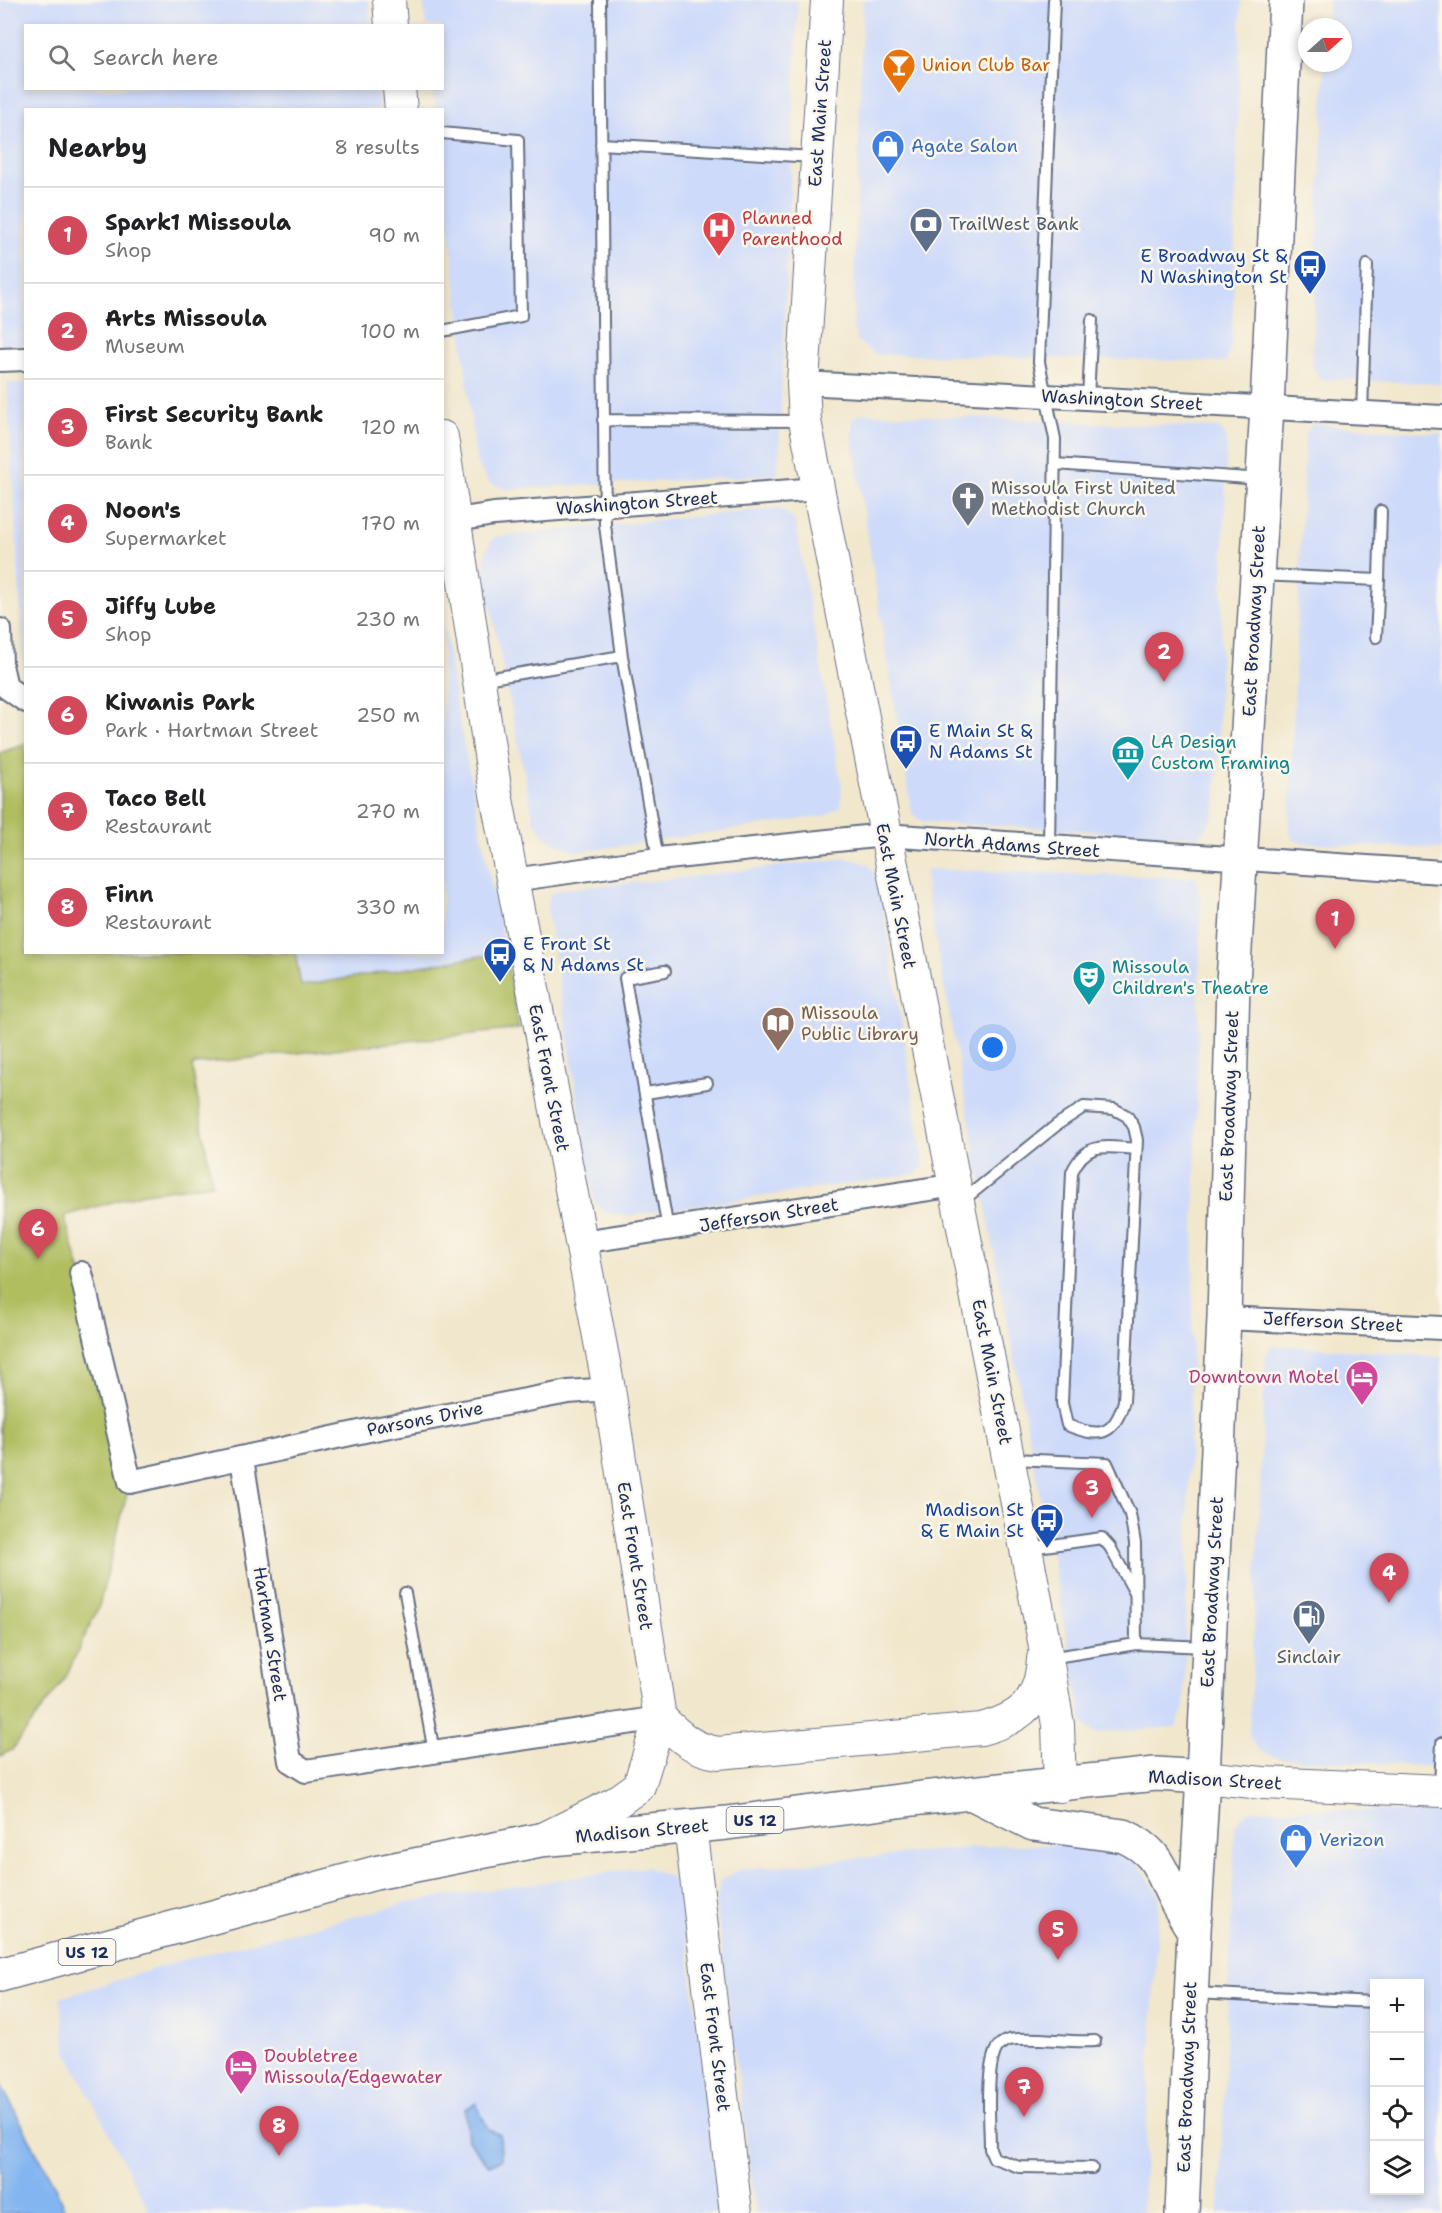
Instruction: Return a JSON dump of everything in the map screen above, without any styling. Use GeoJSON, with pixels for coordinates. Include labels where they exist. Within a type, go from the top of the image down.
{"type":"FeatureCollection","features":[{"type":"Feature","properties":{"kind":"main road","name":"East Broadway Street"},"geometry":{"type":"LineString","coordinates":[[1182,2213],[1224,1317],[1233,983],[1267,408],[1286,0]]}},
{"type":"Feature","properties":{"kind":"main road","name":"Madison Street"},"geometry":{"type":"LineString","coordinates":[[0,1975],[375,1873],[540,1840],[690,1826],[970,1792],[1060,1786],[1156,1774],[1203,1777]]}},
{"type":"Feature","properties":{"kind":"main road"},"geometry":{"type":"LineString","coordinates":[[970,1792],[1033,1824],[1124,1836],[1136,1842],[1158,1860],[1173,1896],[1194,1931]]}},
{"type":"Feature","properties":{"kind":"street"},"geometry":{"type":"LineString","coordinates":[[389,0],[392,24]]}},
{"type":"Feature","properties":{"kind":"street","name":"East Main Street"},"geometry":{"type":"LineString","coordinates":[[827,0],[803,383],[805,421],[884,836],[958,1194],[1026,1548],[1058,1725],[1060,1786]]}},
{"type":"Feature","properties":{"kind":"street"},"geometry":{"type":"LineString","coordinates":[[399,90],[401,108]]}},
{"type":"Feature","properties":{"kind":"street"},"geometry":{"type":"LineString","coordinates":[[0,360],[24,359]]}},
{"type":"Feature","properties":{"kind":"street","name":"Washington Street"},"geometry":{"type":"LineString","coordinates":[[803,383],[1442,417]]}},
{"type":"Feature","properties":{"kind":"street","name":"East Front Street"},"geometry":{"type":"LineString","coordinates":[[444,448],[457,520],[496,794],[530,983],[609,1389],[660,1718]]}},
{"type":"Feature","properties":{"kind":"street","name":"Washington Street"},"geometry":{"type":"LineString","coordinates":[[457,520],[494,514],[818,489]]}},
{"type":"Feature","properties":{"kind":"street"},"geometry":{"type":"LineString","coordinates":[[0,630],[1,665],[6,687],[24,700]]}},
{"type":"Feature","properties":{"kind":"street","name":"North Adams Street"},"geometry":{"type":"LineString","coordinates":[[513,880],[658,859],[884,836],[1239,861],[1442,872]]}},
{"type":"Feature","properties":{"kind":"street","name":"Jefferson Street"},"geometry":{"type":"LineString","coordinates":[[582,1242],[958,1194]]}},
{"type":"Feature","properties":{"kind":"street"},"geometry":{"type":"LineString","coordinates":[[81,1273],[130,1482],[242,1459]]}},
{"type":"Feature","properties":{"kind":"street","name":"Jefferson Street"},"geometry":{"type":"LineString","coordinates":[[1224,1317],[1442,1328]]}},
{"type":"Feature","properties":{"kind":"street","name":"Parsons Drive"},"geometry":{"type":"LineString","coordinates":[[242,1459],[369,1430],[568,1392],[609,1389]]}},
{"type":"Feature","properties":{"kind":"street","name":"Hartman Street"},"geometry":{"type":"LineString","coordinates":[[242,1459],[290,1761],[306,1772],[660,1718]]}},
{"type":"Feature","properties":{"kind":"street"},"geometry":{"type":"LineString","coordinates":[[540,1840],[617,1802],[639,1786],[660,1718],[685,1742],[701,1750],[718,1753],[981,1729],[1013,1719],[1032,1700],[1041,1678],[1045,1650]]}},
{"type":"Feature","properties":{"kind":"street","name":"Madison Street"},"geometry":{"type":"LineString","coordinates":[[1203,1777],[1263,1783],[1441,1791]]}},
{"type":"Feature","properties":{"kind":"street","name":"East Front Street"},"geometry":{"type":"LineString","coordinates":[[690,1826],[736,2213]]}},
{"type":"Feature","properties":{"kind":"lane"},"geometry":{"type":"LineString","coordinates":[[600,0],[604,505],[622,656],[658,859]]}},
{"type":"Feature","properties":{"kind":"lane"},"geometry":{"type":"LineString","coordinates":[[1049,847],[1054,433],[1039,362],[1054,0]]}},
{"type":"Feature","properties":{"kind":"lane"},"geometry":{"type":"LineString","coordinates":[[444,133],[518,140],[521,316],[444,331]]}},
{"type":"Feature","properties":{"kind":"lane"},"geometry":{"type":"LineString","coordinates":[[601,144],[817,157]]}},
{"type":"Feature","properties":{"kind":"lane"},"geometry":{"type":"LineString","coordinates":[[1362,413],[1367,266]]}},
{"type":"Feature","properties":{"kind":"lane"},"geometry":{"type":"LineString","coordinates":[[1088,398],[1092,320]]}},
{"type":"Feature","properties":{"kind":"lane"},"geometry":{"type":"LineString","coordinates":[[603,420],[805,421]]}},
{"type":"Feature","properties":{"kind":"lane"},"geometry":{"type":"LineString","coordinates":[[1054,464],[1262,480]]}},
{"type":"Feature","properties":{"kind":"lane"},"geometry":{"type":"LineString","coordinates":[[1376,638],[1381,511]]}},
{"type":"Feature","properties":{"kind":"lane"},"geometry":{"type":"LineString","coordinates":[[1256,575],[1379,580]]}},
{"type":"Feature","properties":{"kind":"lane"},"geometry":{"type":"LineString","coordinates":[[480,680],[622,656]]}},
{"type":"Feature","properties":{"kind":"lane"},"geometry":{"type":"LineString","coordinates":[[665,971],[625,978],[668,1230]]}},
{"type":"Feature","properties":{"kind":"lane"},"geometry":{"type":"LineString","coordinates":[[646,1093],[707,1083]]}},
{"type":"Feature","properties":{"kind":"lane"},"geometry":{"type":"LineString","coordinates":[[958,1194],[1084,1107],[1114,1109],[1127,1116],[1134,1126],[1136,1149],[1124,1401],[1119,1420],[1108,1429],[1090,1434],[1067,1425],[1062,1403],[1072,1172],[1079,1157],[1095,1147],[1136,1149]]}},
{"type":"Feature","properties":{"kind":"lane"},"geometry":{"type":"LineString","coordinates":[[1009,1459],[1107,1463],[1130,1514],[1135,1543],[1136,1644]]}},
{"type":"Feature","properties":{"kind":"lane"},"geometry":{"type":"LineString","coordinates":[[1026,1548],[1102,1538],[1110,1547],[1137,1596]]}},
{"type":"Feature","properties":{"kind":"lane"},"geometry":{"type":"LineString","coordinates":[[405,1593],[434,1752]]}},
{"type":"Feature","properties":{"kind":"lane"},"geometry":{"type":"LineString","coordinates":[[1045,1650],[1136,1644],[1210,1647]]}},
{"type":"Feature","properties":{"kind":"lane"},"geometry":{"type":"LineString","coordinates":[[1441,1791],[1442,1743]]}},
{"type":"Feature","properties":{"kind":"lane"},"geometry":{"type":"LineString","coordinates":[[1191,1993],[1370,2002]]}},
{"type":"Feature","properties":{"kind":"lane"},"geometry":{"type":"LineString","coordinates":[[1092,2168],[1019,2167],[994,2158],[990,2149],[992,2065],[997,2049],[1004,2041],[1016,2039],[1077,2043],[1095,2041]]}},
{"type":"Feature","properties":{"kind":"shaded area"},"geometry":{"type":"Polygon","coordinates":[[[0,0],[369,0],[371,24],[24,24],[24,90],[377,90],[379,108],[24,108],[24,346],[0,345],[0,0]]]}},
{"type":"Feature","properties":{"kind":"shaded area"},"geometry":{"type":"Polygon","coordinates":[[[423,0],[798,0],[778,475],[506,489],[489,483],[476,462],[444,177],[444,108],[436,108],[433,90],[444,90],[444,24],[426,24],[423,0]]]}},
{"type":"Feature","properties":{"kind":"shaded area"},"geometry":{"type":"Polygon","coordinates":[[[863,0],[1241,0],[1232,342],[1226,362],[875,354],[857,341],[853,327],[863,0]]]}},
{"type":"Feature","properties":{"kind":"shaded area"},"geometry":{"type":"Polygon","coordinates":[[[1328,0],[1442,0],[1442,384],[1320,379],[1312,365],[1325,72],[1352,72],[1352,18],[1327,18],[1328,0]]]}},
{"type":"Feature","properties":{"kind":"shaded area"},"geometry":{"type":"Polygon","coordinates":[[[7,383],[24,383],[24,665],[7,383]]]}},
{"type":"Feature","properties":{"kind":"shaded area"},"geometry":{"type":"Polygon","coordinates":[[[861,413],[1219,428],[1227,438],[1216,806],[1213,818],[1200,837],[924,822],[912,814],[852,437],[852,420],[861,413]]]}},
{"type":"Feature","properties":{"kind":"shaded area"},"geometry":{"type":"Polygon","coordinates":[[[1312,424],[1442,434],[1442,849],[1303,843],[1294,840],[1289,831],[1305,436],[1312,424]]]}},
{"type":"Feature","properties":{"kind":"shaded area"},"geometry":{"type":"Polygon","coordinates":[[[779,508],[795,521],[842,788],[840,807],[825,816],[577,852],[547,838],[534,822],[484,574],[486,551],[494,537],[779,508]]]}},
{"type":"Feature","properties":{"kind":"shaded area"},"geometry":{"type":"Polygon","coordinates":[[[444,626],[457,710],[505,952],[301,986],[295,954],[444,954],[444,626]]]}},
{"type":"Feature","properties":{"kind":"shaded area"},"geometry":{"type":"Polygon","coordinates":[[[846,858],[868,864],[879,882],[924,1166],[916,1174],[626,1216],[605,1213],[594,1201],[547,908],[550,894],[562,889],[683,878],[846,858]]]}},
{"type":"Feature","properties":{"kind":"shaded area"},"geometry":{"type":"Polygon","coordinates":[[[926,869],[1196,878],[1201,899],[1184,1708],[1176,1727],[1094,1733],[1083,1723],[926,891],[926,869]]]}},
{"type":"Feature","properties":{"kind":"shaded area"},"geometry":{"type":"Polygon","coordinates":[[[1272,1345],[1442,1357],[1441,1767],[1278,1758],[1260,1751],[1249,1737],[1266,1354],[1272,1345]]]}},
{"type":"Feature","properties":{"kind":"shaded area"},"geometry":{"type":"Polygon","coordinates":[[[1308,1809],[1442,1813],[1442,2213],[1219,2213],[1235,1826],[1241,1816],[1252,1810],[1308,1809]]]}},
{"type":"Feature","properties":{"kind":"shaded area"},"geometry":{"type":"Polygon","coordinates":[[[1004,1845],[1126,1845],[1159,1895],[1142,2213],[756,2213],[716,1906],[720,1880],[741,1869],[1004,1845]]]}},
{"type":"Feature","properties":{"kind":"shaded area"},"geometry":{"type":"Polygon","coordinates":[[[646,1867],[672,1878],[682,1897],[719,2213],[150,2213],[66,2050],[60,1998],[183,1960],[419,1900],[646,1867]]]}},
{"type":"Feature","properties":{"kind":"green space"},"geometry":{"type":"Polygon","coordinates":[[[24,744],[24,954],[295,954],[301,986],[505,952],[519,1029],[196,1064],[192,1066],[212,1184],[144,1193],[64,1216],[81,1273],[130,1482],[99,1606],[65,1678],[12,1750],[0,1756],[0,753],[24,744]]]}},
{"type":"Feature","properties":{"kind":"water"},"geometry":{"type":"Polygon","coordinates":[[[0,2083],[54,2185],[66,2213],[0,2213],[0,2083]]]}},
{"type":"Feature","properties":{"kind":"water"},"geometry":{"type":"Polygon","coordinates":[[[476,2103],[488,2129],[500,2135],[501,2160],[489,2165],[468,2140],[465,2109],[476,2103]]]}},
{"type":"Feature","properties":{"kind":"place","name":"Union Club Bar"},"geometry":{"type":"Point","coordinates":[899,94]}},
{"type":"Feature","properties":{"kind":"place","name":"Agate Salon"},"geometry":{"type":"Point","coordinates":[888,175]}},
{"type":"Feature","properties":{"kind":"place","name":"TrailWest Bank"},"geometry":{"type":"Point","coordinates":[926,253]}},
{"type":"Feature","properties":{"kind":"place","name":"Planned Parenthood"},"geometry":{"type":"Point","coordinates":[719,257]}},
{"type":"Feature","properties":{"kind":"place","name":"E Broadway St & N Washington St"},"geometry":{"type":"Point","coordinates":[1310,295]}},
{"type":"Feature","properties":{"kind":"place","name":"Missoula First United Methodist Church"},"geometry":{"type":"Point","coordinates":[968,527]}},
{"type":"Feature","properties":{"kind":"place","name":"Arts Missoula"},"geometry":{"type":"Point","coordinates":[1164,682]}},
{"type":"Feature","properties":{"kind":"place","name":"E Main St & N Adams St"},"geometry":{"type":"Point","coordinates":[906,770]}},
{"type":"Feature","properties":{"kind":"place","name":"LA Design Custom Framing"},"geometry":{"type":"Point","coordinates":[1128,781]}},
{"type":"Feature","properties":{"kind":"place","name":"Spark1 Missoula"},"geometry":{"type":"Point","coordinates":[1335,949]}},
{"type":"Feature","properties":{"kind":"place","name":"E Front St & N Adams St"},"geometry":{"type":"Point","coordinates":[500,983]}},
{"type":"Feature","properties":{"kind":"place","name":"Missoula Children's Theatre"},"geometry":{"type":"Point","coordinates":[1089,1006]}},
{"type":"Feature","properties":{"kind":"place","name":"Missoula Public Library"},"geometry":{"type":"Point","coordinates":[778,1052]}},
{"type":"Feature","properties":{"kind":"place","name":"Kiwanis Park"},"geometry":{"type":"Point","coordinates":[38,1259]}},
{"type":"Feature","properties":{"kind":"place","name":"Downtown Motel"},"geometry":{"type":"Point","coordinates":[1362,1406]}},
{"type":"Feature","properties":{"kind":"place","name":"First Security Bank"},"geometry":{"type":"Point","coordinates":[1092,1518]}},
{"type":"Feature","properties":{"kind":"place","name":"Madison St & E Main St"},"geometry":{"type":"Point","coordinates":[1047,1549]}},
{"type":"Feature","properties":{"kind":"place","name":"Noon's"},"geometry":{"type":"Point","coordinates":[1389,1603]}},
{"type":"Feature","properties":{"kind":"place","name":"Sinclair"},"geometry":{"type":"Point","coordinates":[1309,1645]}},
{"type":"Feature","properties":{"kind":"place","name":"Verizon"},"geometry":{"type":"Point","coordinates":[1296,1869]}},
{"type":"Feature","properties":{"kind":"place","name":"Jiffy Lube"},"geometry":{"type":"Point","coordinates":[1058,1960]}},
{"type":"Feature","properties":{"kind":"place","name":"Doubletree Missoula/Edgewater"},"geometry":{"type":"Point","coordinates":[241,2095]}},
{"type":"Feature","properties":{"kind":"place","name":"Taco Bell"},"geometry":{"type":"Point","coordinates":[1024,2117]}},
{"type":"Feature","properties":{"kind":"place","name":"Finn"},"geometry":{"type":"Point","coordinates":[279,2156]}}]}
